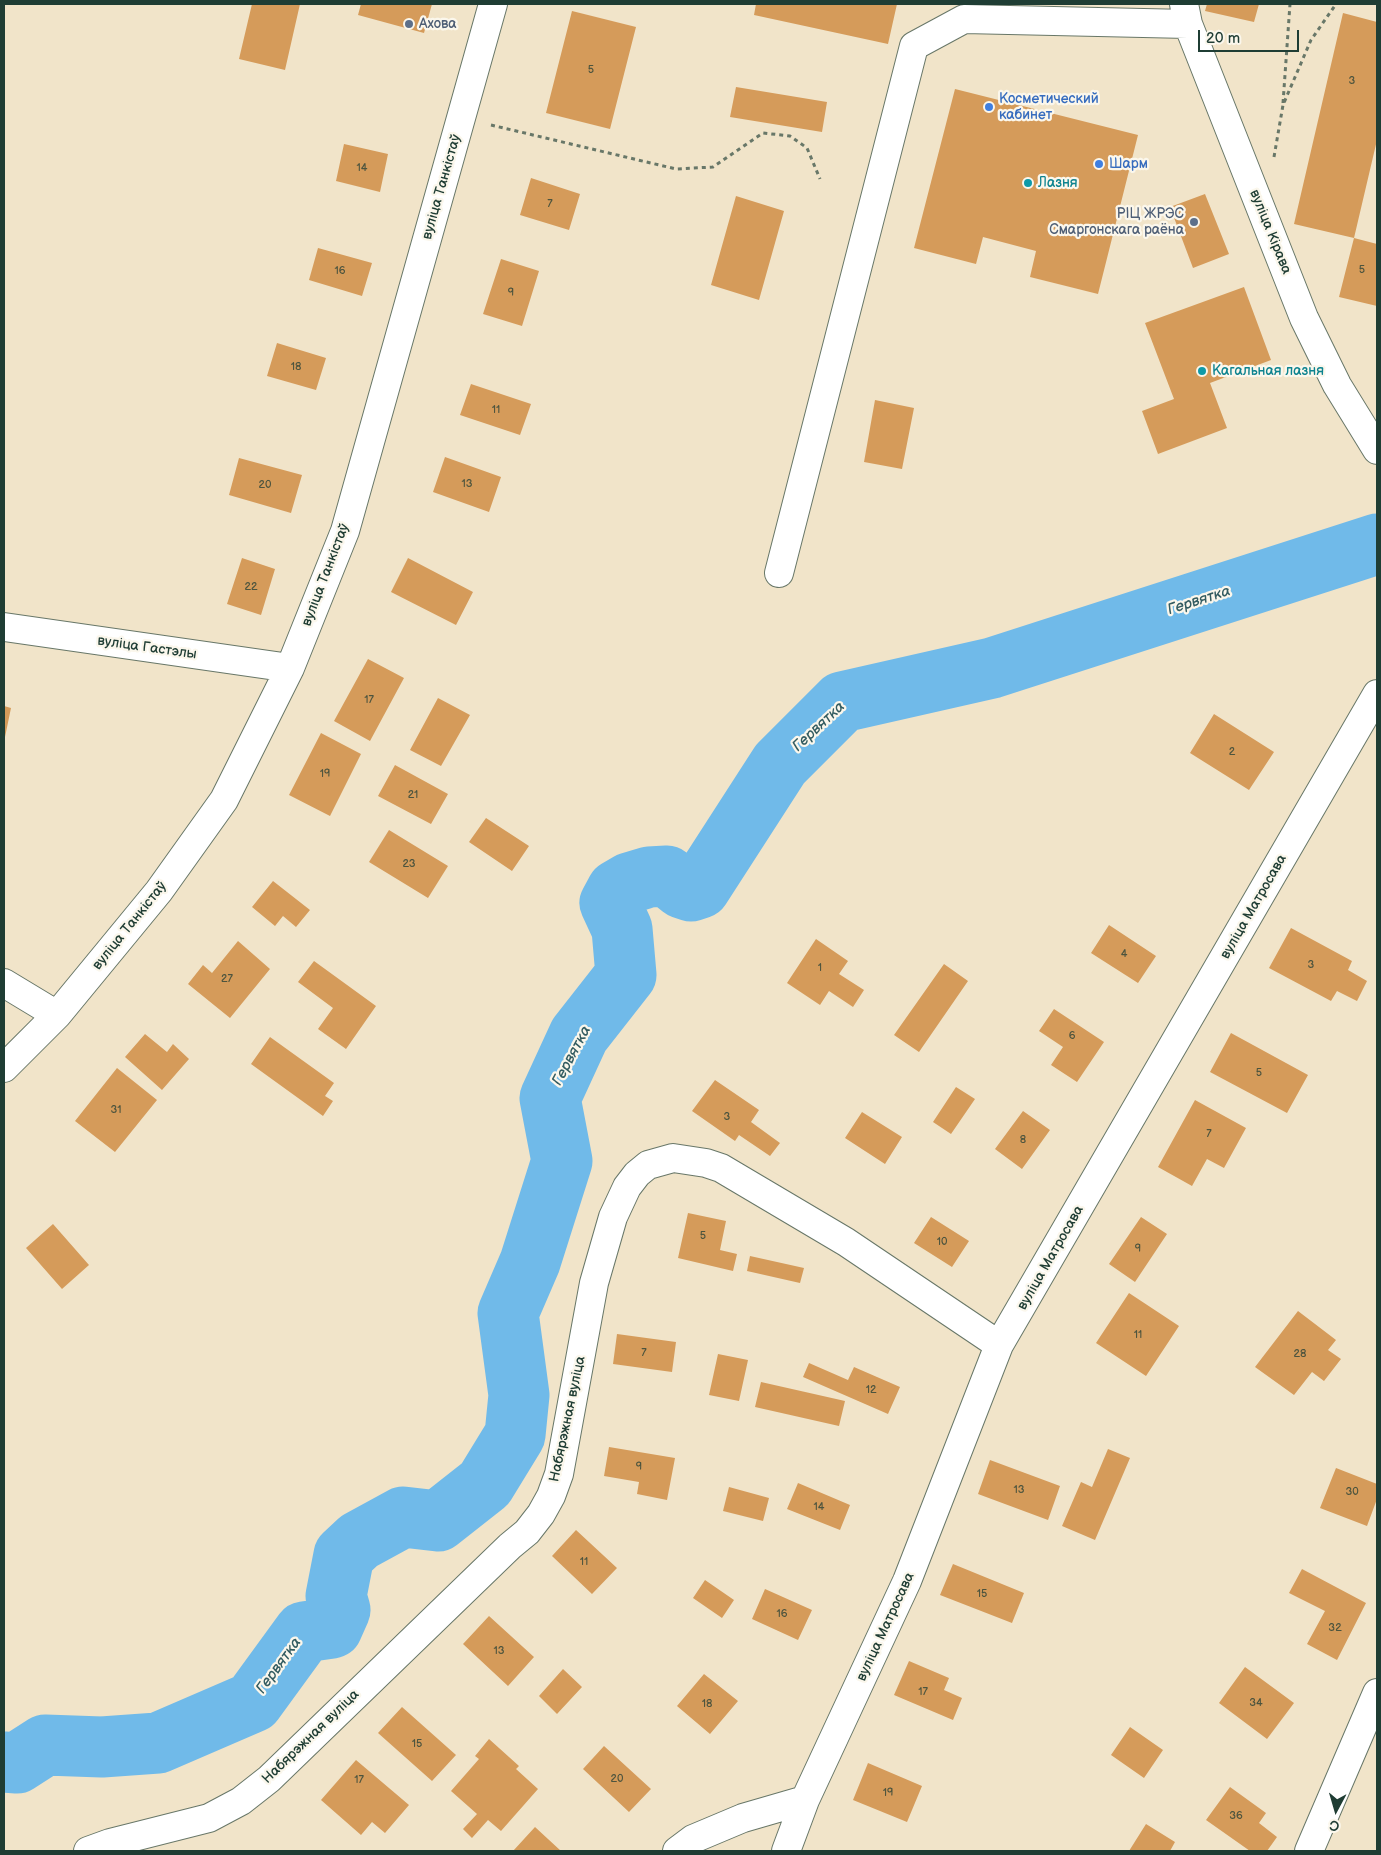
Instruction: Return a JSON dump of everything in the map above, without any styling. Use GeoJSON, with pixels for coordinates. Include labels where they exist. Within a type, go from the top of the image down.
{"type":"FeatureCollection","features":[{"type":"Feature","properties":{"kind":"street","name":"вуліца Танкістаў"},"geometry":{"type":"LineString","coordinates":[[4,1068],[57,1015],[159,891],[224,800],[290,668],[345,530],[494,4]]}},
{"type":"Feature","properties":{"kind":"street","name":"вуліца Кірава"},"geometry":{"type":"LineString","coordinates":[[1186,14],[1304,318],[1337,385],[1376,441]]}},
{"type":"Feature","properties":{"kind":"street"},"geometry":{"type":"LineString","coordinates":[[779,573],[914,46],[964,19],[1186,14]]}},
{"type":"Feature","properties":{"kind":"street","name":"вуліца Гастэлы"},"geometry":{"type":"LineString","coordinates":[[4,627],[290,668]]}},
{"type":"Feature","properties":{"kind":"street","name":"вуліца Матросава"},"geometry":{"type":"LineString","coordinates":[[786,1851],[805,1800],[907,1581],[1000,1345],[1377,694]]}},
{"type":"Feature","properties":{"kind":"street"},"geometry":{"type":"LineString","coordinates":[[4,983],[57,1015]]}},
{"type":"Feature","properties":{"kind":"street","name":"Набярэжная вуліца"},"geometry":{"type":"LineString","coordinates":[[88,1851],[110,1843],[209,1818],[241,1802],[269,1779],[510,1546],[527,1532],[541,1514],[551,1496],[559,1474],[594,1283],[612,1217],[627,1187],[637,1174],[648,1165],[674,1158],[690,1159],[721,1168],[846,1242],[1000,1345]]}},
{"type":"Feature","properties":{"kind":"street"},"geometry":{"type":"LineString","coordinates":[[1309,1851],[1377,1693]]}},
{"type":"Feature","properties":{"kind":"street"},"geometry":{"type":"LineString","coordinates":[[677,1851],[693,1839],[744,1818],[805,1800]]}},
{"type":"Feature","properties":{"kind":"path"},"geometry":{"type":"LineString","coordinates":[[1274,160],[1283,105],[1290,4]]}},
{"type":"Feature","properties":{"kind":"path"},"geometry":{"type":"LineString","coordinates":[[1283,105],[1311,40],[1336,4]]}},
{"type":"Feature","properties":{"kind":"path"},"geometry":{"type":"LineString","coordinates":[[487,124],[676,169],[713,167],[763,133],[790,136],[807,148],[820,179]]}},
{"type":"Feature","properties":{"kind":"building"},"geometry":{"type":"Polygon","coordinates":[[[252,4],[300,4],[285,70],[239,59],[252,4]]]}},
{"type":"Feature","properties":{"kind":"building","name":"Ахова"},"geometry":{"type":"Polygon","coordinates":[[[361,4],[432,4],[424,33],[358,15],[361,4]]]}},
{"type":"Feature","properties":{"kind":"building"},"geometry":{"type":"Polygon","coordinates":[[[756,4],[897,4],[888,44],[754,15],[756,4]]]}},
{"type":"Feature","properties":{"kind":"building"},"geometry":{"type":"Polygon","coordinates":[[[1207,4],[1259,4],[1254,22],[1205,11],[1207,4]]]}},
{"type":"Feature","properties":{"kind":"building"},"geometry":{"type":"Polygon","coordinates":[[[572,11],[636,27],[610,129],[546,113],[572,11]]]}},
{"type":"Feature","properties":{"kind":"building"},"geometry":{"type":"Polygon","coordinates":[[[1343,13],[1377,22],[1377,140],[1354,238],[1294,224],[1343,13]]]}},
{"type":"Feature","properties":{"kind":"building"},"geometry":{"type":"Polygon","coordinates":[[[736,87],[827,102],[822,132],[730,117],[736,87]]]}},
{"type":"Feature","properties":{"kind":"building","name":"Лазня"},"geometry":{"type":"Polygon","coordinates":[[[955,89],[1138,135],[1098,294],[1030,277],[1036,251],[983,237],[976,264],[914,248],[955,89]]]}},
{"type":"Feature","properties":{"kind":"building"},"geometry":{"type":"Polygon","coordinates":[[[344,144],[388,154],[380,192],[336,181],[344,144]]]}},
{"type":"Feature","properties":{"kind":"building"},"geometry":{"type":"Polygon","coordinates":[[[531,178],[580,194],[569,230],[520,215],[531,178]]]}},
{"type":"Feature","properties":{"kind":"building"},"geometry":{"type":"Polygon","coordinates":[[[1205,194],[1229,254],[1193,268],[1170,207],[1205,194]]]}},
{"type":"Feature","properties":{"kind":"building"},"geometry":{"type":"Polygon","coordinates":[[[736,196],[784,211],[759,300],[711,285],[736,196]]]}},
{"type":"Feature","properties":{"kind":"building"},"geometry":{"type":"Polygon","coordinates":[[[1354,238],[1377,244],[1377,306],[1339,297],[1354,238]]]}},
{"type":"Feature","properties":{"kind":"building"},"geometry":{"type":"Polygon","coordinates":[[[318,248],[372,263],[362,296],[309,280],[318,248]]]}},
{"type":"Feature","properties":{"kind":"building"},"geometry":{"type":"Polygon","coordinates":[[[501,259],[539,271],[522,326],[483,314],[501,259]]]}},
{"type":"Feature","properties":{"kind":"building","name":"Кагальная лазня"},"geometry":{"type":"Polygon","coordinates":[[[1244,287],[1271,360],[1210,383],[1227,428],[1158,454],[1142,411],[1174,399],[1145,323],[1244,287]]]}},
{"type":"Feature","properties":{"kind":"building"},"geometry":{"type":"Polygon","coordinates":[[[277,343],[326,358],[316,390],[267,376],[277,343]]]}},
{"type":"Feature","properties":{"kind":"building"},"geometry":{"type":"Polygon","coordinates":[[[471,384],[531,404],[520,435],[460,415],[471,384]]]}},
{"type":"Feature","properties":{"kind":"building"},"geometry":{"type":"Polygon","coordinates":[[[875,400],[914,408],[902,469],[864,462],[875,400]]]}},
{"type":"Feature","properties":{"kind":"building"},"geometry":{"type":"Polygon","coordinates":[[[445,457],[501,477],[489,512],[433,492],[445,457]]]}},
{"type":"Feature","properties":{"kind":"building"},"geometry":{"type":"Polygon","coordinates":[[[239,458],[302,475],[291,513],[229,495],[239,458]]]}},
{"type":"Feature","properties":{"kind":"building"},"geometry":{"type":"Polygon","coordinates":[[[242,558],[275,569],[261,615],[227,604],[242,558]]]}},
{"type":"Feature","properties":{"kind":"building"},"geometry":{"type":"Polygon","coordinates":[[[408,558],[473,592],[456,625],[391,592],[408,558]]]}},
{"type":"Feature","properties":{"kind":"building"},"geometry":{"type":"Polygon","coordinates":[[[368,659],[404,678],[370,741],[334,721],[368,659]]]}},
{"type":"Feature","properties":{"kind":"building"},"geometry":{"type":"Polygon","coordinates":[[[438,698],[470,715],[441,766],[410,750],[438,698]]]}},
{"type":"Feature","properties":{"kind":"building"},"geometry":{"type":"Polygon","coordinates":[[[4,706],[11,708],[5,737],[4,737],[4,706]]]}},
{"type":"Feature","properties":{"kind":"building"},"geometry":{"type":"Polygon","coordinates":[[[1214,714],[1274,752],[1249,790],[1190,753],[1214,714]]]}},
{"type":"Feature","properties":{"kind":"building"},"geometry":{"type":"Polygon","coordinates":[[[321,733],[361,754],[330,816],[289,795],[321,733]]]}},
{"type":"Feature","properties":{"kind":"building"},"geometry":{"type":"Polygon","coordinates":[[[395,765],[448,794],[431,824],[378,796],[395,765]]]}},
{"type":"Feature","properties":{"kind":"building"},"geometry":{"type":"Polygon","coordinates":[[[486,818],[529,846],[512,871],[469,842],[486,818]]]}},
{"type":"Feature","properties":{"kind":"building"},"geometry":{"type":"Polygon","coordinates":[[[389,830],[448,866],[428,898],[369,862],[389,830]]]}},
{"type":"Feature","properties":{"kind":"building"},"geometry":{"type":"Polygon","coordinates":[[[273,881],[310,910],[296,927],[283,916],[275,926],[252,907],[273,881]]]}},
{"type":"Feature","properties":{"kind":"building"},"geometry":{"type":"Polygon","coordinates":[[[1109,925],[1156,956],[1138,983],[1091,953],[1109,925]]]}},
{"type":"Feature","properties":{"kind":"building"},"geometry":{"type":"Polygon","coordinates":[[[1291,928],[1352,961],[1348,970],[1367,981],[1357,1001],[1337,991],[1331,1001],[1269,968],[1291,928]]]}},
{"type":"Feature","properties":{"kind":"building"},"geometry":{"type":"Polygon","coordinates":[[[816,939],[848,961],[839,974],[864,990],[853,1007],[829,991],[820,1005],[787,983],[816,939]]]}},
{"type":"Feature","properties":{"kind":"building"},"geometry":{"type":"Polygon","coordinates":[[[238,941],[270,969],[230,1018],[188,984],[203,965],[212,973],[238,941]]]}},
{"type":"Feature","properties":{"kind":"building"},"geometry":{"type":"Polygon","coordinates":[[[314,961],[376,1006],[346,1049],[318,1029],[333,1008],[298,982],[314,961]]]}},
{"type":"Feature","properties":{"kind":"building"},"geometry":{"type":"Polygon","coordinates":[[[944,964],[968,981],[919,1052],[894,1035],[944,964]]]}},
{"type":"Feature","properties":{"kind":"building"},"geometry":{"type":"Polygon","coordinates":[[[1054,1009],[1104,1042],[1077,1082],[1051,1065],[1063,1047],[1039,1031],[1054,1009]]]}},
{"type":"Feature","properties":{"kind":"building"},"geometry":{"type":"Polygon","coordinates":[[[1231,1033],[1308,1075],[1287,1113],[1210,1072],[1231,1033]]]}},
{"type":"Feature","properties":{"kind":"building"},"geometry":{"type":"Polygon","coordinates":[[[145,1034],[167,1052],[173,1044],[189,1059],[162,1090],[125,1057],[145,1034]]]}},
{"type":"Feature","properties":{"kind":"building"},"geometry":{"type":"Polygon","coordinates":[[[270,1037],[334,1083],[325,1096],[333,1101],[323,1116],[251,1064],[270,1037]]]}},
{"type":"Feature","properties":{"kind":"building"},"geometry":{"type":"Polygon","coordinates":[[[117,1068],[157,1100],[115,1152],[75,1121],[117,1068]]]}},
{"type":"Feature","properties":{"kind":"building"},"geometry":{"type":"Polygon","coordinates":[[[715,1080],[759,1110],[751,1122],[780,1143],[770,1156],[739,1135],[735,1141],[692,1111],[715,1080]]]}},
{"type":"Feature","properties":{"kind":"building"},"geometry":{"type":"Polygon","coordinates":[[[956,1087],[975,1099],[951,1134],[933,1122],[956,1087]]]}},
{"type":"Feature","properties":{"kind":"building"},"geometry":{"type":"Polygon","coordinates":[[[1195,1100],[1246,1128],[1224,1168],[1207,1159],[1192,1186],[1158,1167],[1195,1100]]]}},
{"type":"Feature","properties":{"kind":"building"},"geometry":{"type":"Polygon","coordinates":[[[1023,1111],[1050,1130],[1022,1169],[995,1149],[1023,1111]]]}},
{"type":"Feature","properties":{"kind":"building"},"geometry":{"type":"Polygon","coordinates":[[[862,1112],[902,1137],[885,1164],[845,1138],[862,1112]]]}},
{"type":"Feature","properties":{"kind":"building"},"geometry":{"type":"Polygon","coordinates":[[[688,1213],[726,1221],[720,1250],[737,1254],[733,1271],[678,1258],[688,1213]]]}},
{"type":"Feature","properties":{"kind":"building"},"geometry":{"type":"Polygon","coordinates":[[[931,1217],[969,1241],[952,1267],[914,1243],[931,1217]]]}},
{"type":"Feature","properties":{"kind":"building"},"geometry":{"type":"Polygon","coordinates":[[[1141,1217],[1167,1234],[1135,1282],[1109,1264],[1141,1217]]]}},
{"type":"Feature","properties":{"kind":"building"},"geometry":{"type":"Polygon","coordinates":[[[53,1224],[89,1265],[62,1289],[26,1248],[53,1224]]]}},
{"type":"Feature","properties":{"kind":"building"},"geometry":{"type":"Polygon","coordinates":[[[750,1256],[804,1268],[800,1283],[747,1271],[750,1256]]]}},
{"type":"Feature","properties":{"kind":"building"},"geometry":{"type":"Polygon","coordinates":[[[1129,1293],[1179,1326],[1146,1376],[1096,1343],[1129,1293]]]}},
{"type":"Feature","properties":{"kind":"building"},"geometry":{"type":"Polygon","coordinates":[[[1298,1311],[1336,1340],[1328,1350],[1341,1359],[1324,1381],[1312,1372],[1294,1395],[1255,1367],[1298,1311]]]}},
{"type":"Feature","properties":{"kind":"building"},"geometry":{"type":"Polygon","coordinates":[[[617,1334],[676,1342],[672,1372],[613,1364],[617,1334]]]}},
{"type":"Feature","properties":{"kind":"building"},"geometry":{"type":"Polygon","coordinates":[[[718,1354],[748,1360],[739,1401],[709,1395],[718,1354]]]}},
{"type":"Feature","properties":{"kind":"building"},"geometry":{"type":"Polygon","coordinates":[[[809,1363],[848,1380],[854,1367],[900,1387],[888,1414],[803,1377],[809,1363]]]}},
{"type":"Feature","properties":{"kind":"building"},"geometry":{"type":"Polygon","coordinates":[[[761,1382],[845,1401],[839,1426],[755,1407],[761,1382]]]}},
{"type":"Feature","properties":{"kind":"building"},"geometry":{"type":"Polygon","coordinates":[[[609,1447],[675,1458],[667,1500],[637,1494],[639,1482],[604,1476],[609,1447]]]}},
{"type":"Feature","properties":{"kind":"building"},"geometry":{"type":"Polygon","coordinates":[[[1108,1449],[1130,1458],[1095,1540],[1062,1526],[1081,1482],[1092,1487],[1108,1449]]]}},
{"type":"Feature","properties":{"kind":"building"},"geometry":{"type":"Polygon","coordinates":[[[990,1460],[1060,1486],[1048,1520],[978,1494],[990,1460]]]}},
{"type":"Feature","properties":{"kind":"building"},"geometry":{"type":"Polygon","coordinates":[[[1336,1468],[1377,1484],[1377,1499],[1367,1526],[1320,1508],[1336,1468]]]}},
{"type":"Feature","properties":{"kind":"building"},"geometry":{"type":"Polygon","coordinates":[[[798,1483],[850,1505],[840,1530],[787,1509],[798,1483]]]}},
{"type":"Feature","properties":{"kind":"building"},"geometry":{"type":"Polygon","coordinates":[[[729,1487],[769,1498],[763,1521],[723,1511],[729,1487]]]}},
{"type":"Feature","properties":{"kind":"building"},"geometry":{"type":"Polygon","coordinates":[[[576,1530],[617,1568],[592,1594],[552,1556],[576,1530]]]}},
{"type":"Feature","properties":{"kind":"building"},"geometry":{"type":"Polygon","coordinates":[[[953,1564],[1024,1593],[1012,1623],[940,1595],[953,1564]]]}},
{"type":"Feature","properties":{"kind":"building"},"geometry":{"type":"Polygon","coordinates":[[[1302,1569],[1366,1603],[1337,1660],[1307,1644],[1325,1611],[1289,1593],[1302,1569]]]}},
{"type":"Feature","properties":{"kind":"building"},"geometry":{"type":"Polygon","coordinates":[[[705,1580],[734,1600],[722,1618],[693,1598],[705,1580]]]}},
{"type":"Feature","properties":{"kind":"building"},"geometry":{"type":"Polygon","coordinates":[[[765,1589],[812,1610],[798,1640],[752,1619],[765,1589]]]}},
{"type":"Feature","properties":{"kind":"building"},"geometry":{"type":"Polygon","coordinates":[[[489,1616],[534,1657],[508,1686],[463,1644],[489,1616]]]}},
{"type":"Feature","properties":{"kind":"building"},"geometry":{"type":"Polygon","coordinates":[[[909,1661],[949,1678],[944,1690],[962,1698],[953,1720],[894,1695],[909,1661]]]}},
{"type":"Feature","properties":{"kind":"building"},"geometry":{"type":"Polygon","coordinates":[[[1245,1667],[1294,1703],[1267,1739],[1219,1703],[1245,1667]]]}},
{"type":"Feature","properties":{"kind":"building"},"geometry":{"type":"Polygon","coordinates":[[[563,1669],[582,1687],[557,1714],[539,1696],[563,1669]]]}},
{"type":"Feature","properties":{"kind":"building"},"geometry":{"type":"Polygon","coordinates":[[[704,1674],[738,1701],[710,1734],[677,1706],[704,1674]]]}},
{"type":"Feature","properties":{"kind":"building"},"geometry":{"type":"Polygon","coordinates":[[[402,1707],[456,1755],[432,1781],[378,1733],[402,1707]]]}},
{"type":"Feature","properties":{"kind":"building"},"geometry":{"type":"Polygon","coordinates":[[[1130,1727],[1163,1750],[1144,1778],[1111,1755],[1130,1727]]]}},
{"type":"Feature","properties":{"kind":"building"},"geometry":{"type":"Polygon","coordinates":[[[489,1739],[519,1766],[516,1769],[538,1789],[501,1831],[488,1820],[472,1838],[463,1829],[477,1814],[451,1791],[479,1759],[475,1756],[489,1739]]]}},
{"type":"Feature","properties":{"kind":"building"},"geometry":{"type":"Polygon","coordinates":[[[604,1746],[651,1789],[629,1812],[583,1769],[604,1746]]]}},
{"type":"Feature","properties":{"kind":"building"},"geometry":{"type":"Polygon","coordinates":[[[356,1760],[409,1805],[385,1833],[372,1822],[361,1835],[321,1800],[356,1760]]]}},
{"type":"Feature","properties":{"kind":"building"},"geometry":{"type":"Polygon","coordinates":[[[868,1763],[922,1786],[907,1822],[853,1800],[868,1763]]]}},
{"type":"Feature","properties":{"kind":"building"},"geometry":{"type":"Polygon","coordinates":[[[1230,1787],[1266,1813],[1259,1823],[1277,1837],[1267,1851],[1250,1851],[1206,1820],[1230,1787]]]}},
{"type":"Feature","properties":{"kind":"building"},"geometry":{"type":"Polygon","coordinates":[[[1146,1824],[1175,1842],[1170,1851],[1129,1851],[1146,1824]]]}},
{"type":"Feature","properties":{"kind":"building"},"geometry":{"type":"Polygon","coordinates":[[[535,1827],[561,1851],[513,1851],[535,1827]]]}},
{"type":"Feature","properties":{"kind":"waterway","name":"Гервятка"},"geometry":{"type":"LineString","coordinates":[[4,1762],[17,1763],[45,1745],[102,1747],[158,1743],[253,1702],[304,1632],[332,1628],[340,1610],[336,1596],[344,1555],[359,1541],[403,1517],[438,1521],[485,1484],[515,1435],[519,1395],[508,1313],[530,1262],[562,1161],[550,1098],[579,1035],[626,975],[622,929],[610,903],[617,890],[629,883],[649,877],[667,876],[682,888],[691,891],[700,888],[780,764],[842,702],[992,668],[1377,544]]}},
{"type":"Feature","properties":{"kind":"place","name":"Ахова"},"geometry":{"type":"Point","coordinates":[409,24]}},
{"type":"Feature","properties":{"kind":"place","name":"Косметический кабинет"},"geometry":{"type":"Point","coordinates":[989,107]}},
{"type":"Feature","properties":{"kind":"place","name":"Шарм"},"geometry":{"type":"Point","coordinates":[1099,164]}},
{"type":"Feature","properties":{"kind":"place","name":"Лазня"},"geometry":{"type":"Point","coordinates":[1028,183]}},
{"type":"Feature","properties":{"kind":"place","name":"РІЦ ЖРЭС Смаргонскага раёна"},"geometry":{"type":"Point","coordinates":[1194,222]}},
{"type":"Feature","properties":{"kind":"place","name":"Кагальная лазня"},"geometry":{"type":"Point","coordinates":[1202,371]}}]}
